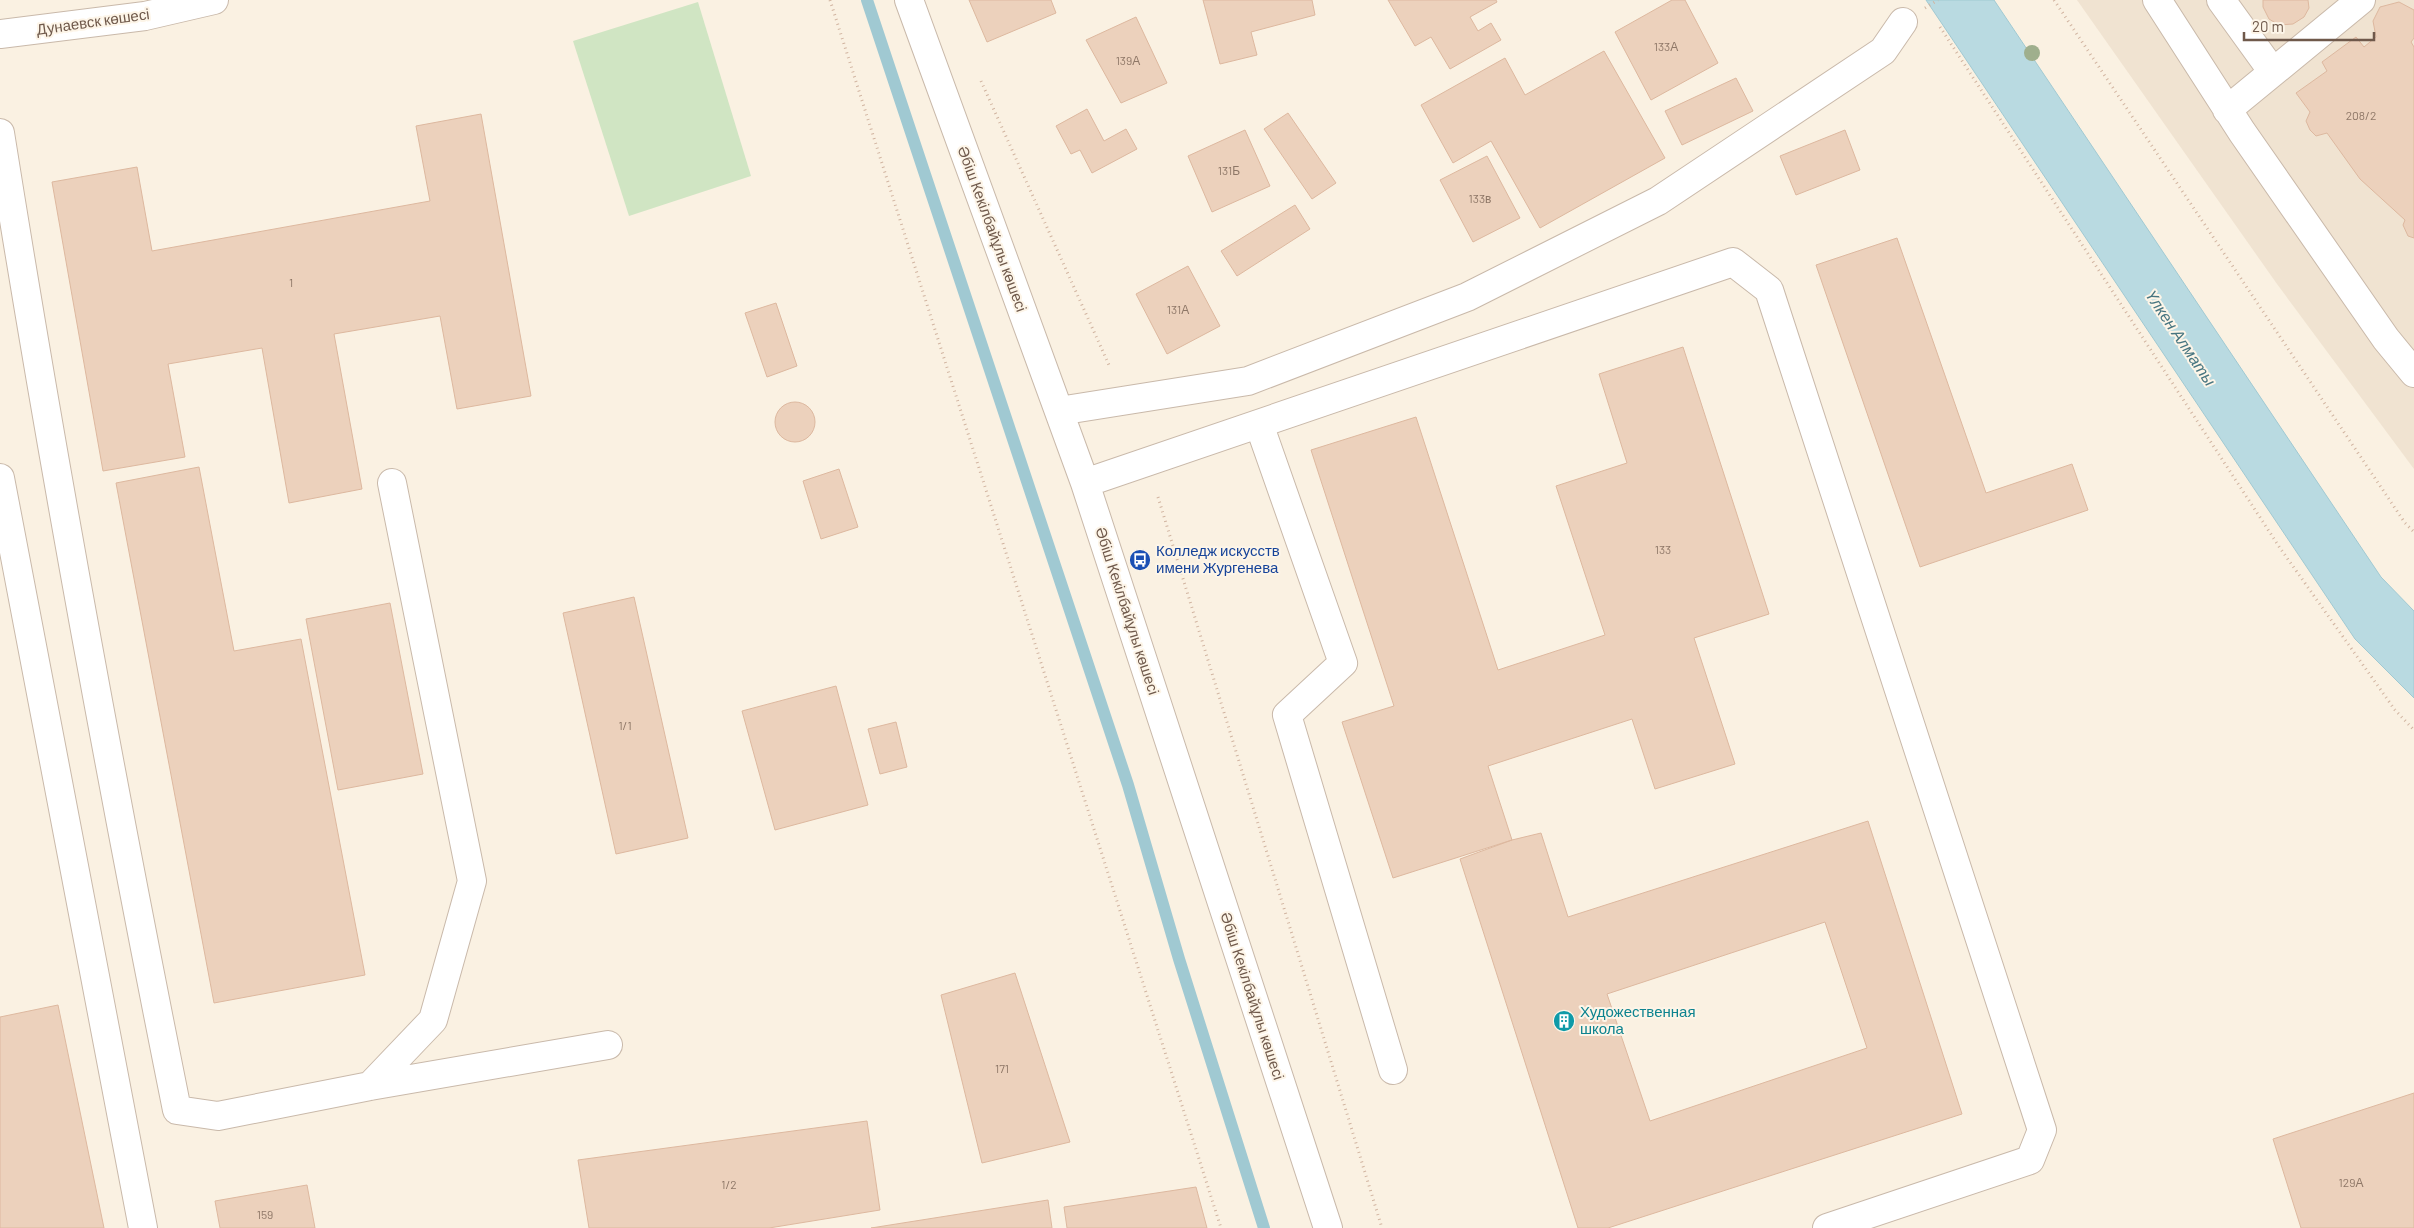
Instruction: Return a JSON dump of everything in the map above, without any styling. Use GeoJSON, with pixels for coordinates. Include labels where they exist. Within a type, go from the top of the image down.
{"type":"FeatureCollection","features":[{"type":"Feature","properties":{"kind":"street","name":"Дунаевск көшесі"},"geometry":{"type":"LineString","coordinates":[[0,34],[143,8],[214,0]]}},
{"type":"Feature","properties":{"kind":"street","name":"Әбіш Кекілбайұлы көшесі"},"geometry":{"type":"LineString","coordinates":[[909,0],[1085,483],[1328,1228]]}},
{"type":"Feature","properties":{"kind":"street"},"geometry":{"type":"LineString","coordinates":[[2157,0],[2227,110],[2386,339],[2414,373]]}},
{"type":"Feature","properties":{"kind":"street"},"geometry":{"type":"LineString","coordinates":[[2221,0],[2273,72]]}},
{"type":"Feature","properties":{"kind":"street"},"geometry":{"type":"LineString","coordinates":[[2227,110],[2361,0]]}},
{"type":"Feature","properties":{"kind":"street"},"geometry":{"type":"LineString","coordinates":[[1059,411],[1248,382],[1467,297],[1658,201],[1882,51],[1918,13]]}},
{"type":"Feature","properties":{"kind":"street"},"geometry":{"type":"LineString","coordinates":[[0,133],[20,261],[117,808],[177,1110],[218,1116],[370,1086],[608,1044]]}},
{"type":"Feature","properties":{"kind":"street"},"geometry":{"type":"LineString","coordinates":[[1085,483],[1733,262],[1768,290],[2042,1130],[2030,1160],[1826,1228]]}},
{"type":"Feature","properties":{"kind":"street"},"geometry":{"type":"LineString","coordinates":[[1260,424],[1343,663],[1287,715],[1393,1070]]}},
{"type":"Feature","properties":{"kind":"street"},"geometry":{"type":"LineString","coordinates":[[0,478],[143,1228]]}},
{"type":"Feature","properties":{"kind":"street"},"geometry":{"type":"LineString","coordinates":[[370,1086],[433,1020],[472,881],[392,483]]}},
{"type":"Feature","properties":{"kind":"path"},"geometry":{"type":"LineString","coordinates":[[830,0],[1221,1228]]}},
{"type":"Feature","properties":{"kind":"path"},"geometry":{"type":"LineString","coordinates":[[1918,13],[1921,0]]}},
{"type":"Feature","properties":{"kind":"path"},"geometry":{"type":"LineString","coordinates":[[1918,13],[1938,0]]}},
{"type":"Feature","properties":{"kind":"path"},"geometry":{"type":"LineString","coordinates":[[2054,0],[2405,523],[2414,532]]}},
{"type":"Feature","properties":{"kind":"path"},"geometry":{"type":"LineString","coordinates":[[1938,25],[2280,548],[2395,710],[2414,730]]}},
{"type":"Feature","properties":{"kind":"path"},"geometry":{"type":"LineString","coordinates":[[979,78],[1126,402]]}},
{"type":"Feature","properties":{"kind":"path"},"geometry":{"type":"LineString","coordinates":[[1147,462],[1382,1228]]}},
{"type":"Feature","properties":{"kind":"shaded area"},"geometry":{"type":"Polygon","coordinates":[[[2077,0],[2414,0],[2414,469],[2277,284],[2077,0]]]}},
{"type":"Feature","properties":{"kind":"green space"},"geometry":{"type":"Polygon","coordinates":[[[698,2],[751,176],[629,216],[573,41],[698,2]]]}},
{"type":"Feature","properties":{"kind":"water","name":"Үлкен Алматы"},"geometry":{"type":"Polygon","coordinates":[[[1926,0],[1994,0],[2381,577],[2414,611],[2414,698],[2355,639],[1926,0]]]}},
{"type":"Feature","properties":{"kind":"building"},"geometry":{"type":"Polygon","coordinates":[[[969,0],[1051,0],[1056,13],[987,42],[969,0]]]}},
{"type":"Feature","properties":{"kind":"building"},"geometry":{"type":"Polygon","coordinates":[[[1203,0],[1312,0],[1315,15],[1251,32],[1257,55],[1220,64],[1203,0]]]}},
{"type":"Feature","properties":{"kind":"building"},"geometry":{"type":"Polygon","coordinates":[[[1388,0],[1496,0],[1497,2],[1470,17],[1478,31],[1491,23],[1501,40],[1450,69],[1431,37],[1415,46],[1388,0]]]}},
{"type":"Feature","properties":{"kind":"building"},"geometry":{"type":"Polygon","coordinates":[[[1672,0],[1685,0],[1718,63],[1651,100],[1615,32],[1672,0]]]}},
{"type":"Feature","properties":{"kind":"building"},"geometry":{"type":"Polygon","coordinates":[[[2263,0],[2308,0],[2309,8],[2304,17],[2293,24],[2279,25],[2269,19],[2263,7],[2263,0]]]}},
{"type":"Feature","properties":{"kind":"building"},"geometry":{"type":"Polygon","coordinates":[[[2399,2],[2414,10],[2414,38],[2411,42],[2414,47],[2414,238],[2408,236],[2403,225],[2405,220],[2360,179],[2327,133],[2316,136],[2310,130],[2306,121],[2310,112],[2296,93],[2327,71],[2322,62],[2356,37],[2364,47],[2376,37],[2373,21],[2380,7],[2399,2]]]}},
{"type":"Feature","properties":{"kind":"building"},"geometry":{"type":"Polygon","coordinates":[[[1136,17],[1167,83],[1121,103],[1086,40],[1136,17]]]}},
{"type":"Feature","properties":{"kind":"building"},"geometry":{"type":"Polygon","coordinates":[[[1604,51],[1665,158],[1540,228],[1491,141],[1453,163],[1421,105],[1505,58],[1525,95],[1604,51]]]}},
{"type":"Feature","properties":{"kind":"building"},"geometry":{"type":"Polygon","coordinates":[[[1736,78],[1753,111],[1682,145],[1665,111],[1736,78]]]}},
{"type":"Feature","properties":{"kind":"building"},"geometry":{"type":"Polygon","coordinates":[[[1087,109],[1104,141],[1126,129],[1137,149],[1092,173],[1080,150],[1071,154],[1056,126],[1087,109]]]}},
{"type":"Feature","properties":{"kind":"building"},"geometry":{"type":"Polygon","coordinates":[[[1288,113],[1336,183],[1312,199],[1264,129],[1288,113]]]}},
{"type":"Feature","properties":{"kind":"building"},"geometry":{"type":"Polygon","coordinates":[[[481,114],[531,396],[457,409],[440,316],[334,334],[362,489],[289,503],[262,348],[168,364],[185,457],[103,471],[52,182],[137,167],[152,251],[430,201],[416,126],[481,114]]]}},
{"type":"Feature","properties":{"kind":"building"},"geometry":{"type":"Polygon","coordinates":[[[1245,130],[1270,186],[1212,212],[1188,156],[1245,130]]]}},
{"type":"Feature","properties":{"kind":"building"},"geometry":{"type":"Polygon","coordinates":[[[1845,130],[1860,170],[1796,195],[1780,156],[1845,130]]]}},
{"type":"Feature","properties":{"kind":"building"},"geometry":{"type":"Polygon","coordinates":[[[1487,156],[1520,218],[1473,242],[1440,180],[1487,156]]]}},
{"type":"Feature","properties":{"kind":"building"},"geometry":{"type":"Polygon","coordinates":[[[1295,205],[1310,229],[1237,276],[1221,251],[1295,205]]]}},
{"type":"Feature","properties":{"kind":"building"},"geometry":{"type":"Polygon","coordinates":[[[1897,238],[1986,493],[2072,464],[2088,510],[1920,567],[1816,265],[1897,238]]]}},
{"type":"Feature","properties":{"kind":"building"},"geometry":{"type":"Polygon","coordinates":[[[1188,266],[1220,326],[1167,354],[1136,294],[1188,266]]]}},
{"type":"Feature","properties":{"kind":"building"},"geometry":{"type":"Polygon","coordinates":[[[776,303],[797,366],[767,377],[745,313],[776,303]]]}},
{"type":"Feature","properties":{"kind":"building"},"geometry":{"type":"Polygon","coordinates":[[[1683,347],[1769,614],[1694,638],[1735,764],[1655,789],[1632,719],[1488,766],[1512,840],[1393,878],[1342,722],[1394,706],[1311,450],[1416,417],[1498,670],[1605,635],[1556,486],[1627,463],[1599,374],[1683,347]]]}},
{"type":"Feature","properties":{"kind":"building"},"geometry":{"type":"Polygon","coordinates":[[[799,402],[806,405],[812,411],[815,422],[814,430],[806,439],[799,442],[791,442],[784,439],[776,430],[775,418],[778,411],[787,403],[799,402]]]}},
{"type":"Feature","properties":{"kind":"building"},"geometry":{"type":"Polygon","coordinates":[[[199,467],[234,651],[301,639],[365,975],[214,1003],[116,483],[199,467]]]}},
{"type":"Feature","properties":{"kind":"building"},"geometry":{"type":"Polygon","coordinates":[[[839,469],[858,527],[821,539],[803,481],[839,469]]]}},
{"type":"Feature","properties":{"kind":"building"},"geometry":{"type":"Polygon","coordinates":[[[634,597],[688,838],[616,854],[563,613],[634,597]]]}},
{"type":"Feature","properties":{"kind":"building"},"geometry":{"type":"Polygon","coordinates":[[[390,603],[423,774],[338,790],[306,619],[390,603]]]}},
{"type":"Feature","properties":{"kind":"building"},"geometry":{"type":"Polygon","coordinates":[[[836,686],[868,805],[775,830],[742,711],[836,686]]]}},
{"type":"Feature","properties":{"kind":"building"},"geometry":{"type":"Polygon","coordinates":[[[896,722],[907,767],[880,774],[868,729],[896,722]]]}},
{"type":"Feature","properties":{"kind":"building","name":"Художественная школа"},"geometry":{"type":"Polygon","coordinates":[[[1868,821],[1962,1114],[1608,1228],[1578,1228],[1460,859],[1512,840],[1541,833],[1568,917],[1868,821]],[[1825,922],[1607,994],[1650,1121],[1867,1048],[1825,922]]]}},
{"type":"Feature","properties":{"kind":"building"},"geometry":{"type":"Polygon","coordinates":[[[1015,973],[1070,1142],[982,1163],[941,995],[1015,973]]]}},
{"type":"Feature","properties":{"kind":"building"},"geometry":{"type":"Polygon","coordinates":[[[58,1005],[104,1228],[0,1228],[0,1017],[58,1005]]]}},
{"type":"Feature","properties":{"kind":"building"},"geometry":{"type":"Polygon","coordinates":[[[2414,1093],[2414,1228],[2301,1228],[2273,1139],[2414,1093]]]}},
{"type":"Feature","properties":{"kind":"building"},"geometry":{"type":"Polygon","coordinates":[[[867,1121],[880,1210],[769,1228],[589,1228],[578,1160],[867,1121]]]}},
{"type":"Feature","properties":{"kind":"building"},"geometry":{"type":"Polygon","coordinates":[[[307,1185],[315,1228],[220,1228],[215,1201],[307,1185]]]}},
{"type":"Feature","properties":{"kind":"building"},"geometry":{"type":"Polygon","coordinates":[[[1196,1187],[1207,1228],[1067,1228],[1064,1207],[1196,1187]]]}},
{"type":"Feature","properties":{"kind":"building"},"geometry":{"type":"Polygon","coordinates":[[[1048,1200],[1052,1228],[871,1228],[1048,1200]]]}},
{"type":"Feature","properties":{"kind":"waterway"},"geometry":{"type":"LineString","coordinates":[[867,0],[1128,785],[1179,959],[1264,1228]]}},
{"type":"Feature","properties":{"kind":"place","name":"Колледж искусств имени Жургенева"},"geometry":{"type":"Point","coordinates":[1140,560]}},
{"type":"Feature","properties":{"kind":"place","name":"Художественная школа"},"geometry":{"type":"Point","coordinates":[1564,1021]}}]}
